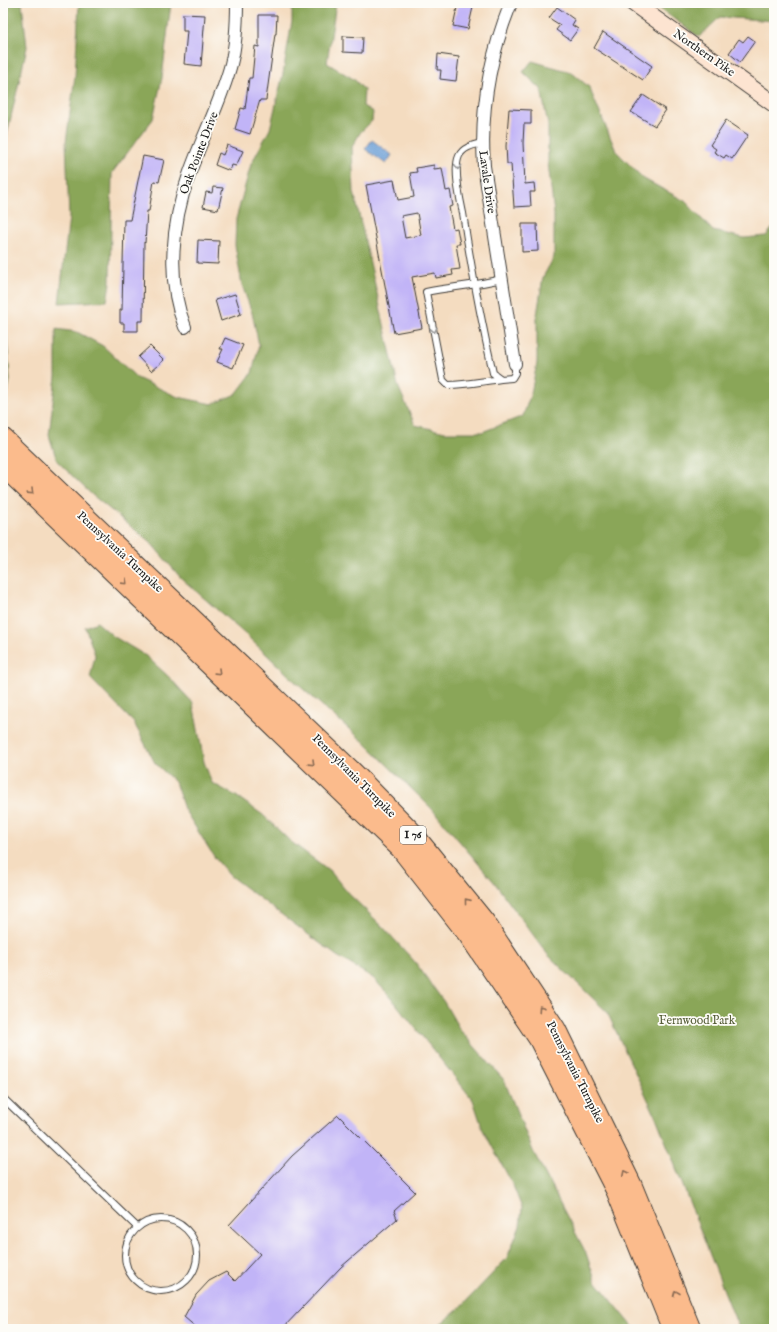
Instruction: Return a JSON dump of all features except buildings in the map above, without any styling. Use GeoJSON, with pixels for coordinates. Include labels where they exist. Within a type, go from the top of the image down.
{"type":"FeatureCollection","features":[{"type":"Feature","properties":{"kind":"highway","name":"Pennsylvania Turnpike"},"geometry":{"type":"LineString","coordinates":[[3,440],[355,775],[410,832],[484,922],[555,1029],[631,1185],[690,1329]]}},
{"type":"Feature","properties":{"kind":"highway","name":"Pennsylvania Turnpike"},"geometry":{"type":"LineString","coordinates":[[3,465],[401,848],[470,936],[539,1038],[617,1191],[673,1329]]}},
{"type":"Feature","properties":{"kind":"main road","name":"Northern Pike"},"geometry":{"type":"LineString","coordinates":[[633,3],[774,104]]}},
{"type":"Feature","properties":{"kind":"street","name":"Oak Pointe Drive"},"geometry":{"type":"LineString","coordinates":[[185,327],[178,309],[175,294],[173,267],[178,221],[189,175],[215,111],[231,62],[235,40],[237,3]]}},
{"type":"Feature","properties":{"kind":"street","name":"Lavale Drive"},"geometry":{"type":"LineString","coordinates":[[511,3],[493,53],[488,78],[482,143],[484,166],[515,364]]}},
{"type":"Feature","properties":{"kind":"lane"},"geometry":{"type":"LineString","coordinates":[[482,143],[469,146],[459,156],[457,172],[475,285],[493,373],[502,379]]}},
{"type":"Feature","properties":{"kind":"lane"},"geometry":{"type":"LineString","coordinates":[[502,279],[475,285],[461,285],[426,292],[443,380],[448,385],[460,385],[474,381],[512,378],[515,373],[515,364]]}},
{"type":"Feature","properties":{"kind":"lane"},"geometry":{"type":"LineString","coordinates":[[3,1098],[137,1227]]}},
{"type":"Feature","properties":{"kind":"lane"},"geometry":{"type":"LineString","coordinates":[[160,1219],[173,1221],[181,1225],[190,1234],[196,1245],[197,1258],[194,1270],[187,1280],[177,1287],[165,1291],[153,1290],[141,1286],[132,1277],[126,1266],[124,1249],[129,1237],[137,1227],[148,1221],[160,1219]]}},
{"type":"Feature","properties":{"kind":"green space"},"geometry":{"type":"Polygon","coordinates":[[[3,3],[22,3],[27,47],[3,152],[3,3]]]}},
{"type":"Feature","properties":{"kind":"green space"},"geometry":{"type":"Polygon","coordinates":[[[79,3],[171,3],[162,78],[153,119],[112,173],[110,283],[107,301],[59,303],[69,217],[66,142],[75,76],[79,3]]]}},
{"type":"Feature","properties":{"kind":"green space","name":"Fernwood Park"},"geometry":{"type":"Polygon","coordinates":[[[292,3],[336,3],[327,63],[355,80],[364,90],[363,106],[373,112],[372,121],[360,133],[352,147],[354,192],[398,386],[415,425],[445,432],[482,432],[523,416],[531,393],[537,363],[537,315],[543,277],[554,257],[554,214],[548,163],[548,125],[541,89],[523,72],[532,61],[571,72],[589,87],[616,151],[644,179],[685,201],[713,231],[744,238],[766,236],[774,226],[774,1329],[739,1329],[656,1117],[607,1012],[548,955],[494,882],[432,809],[363,741],[304,690],[246,635],[181,578],[150,542],[91,494],[57,461],[49,435],[56,376],[56,329],[77,332],[103,346],[137,378],[178,397],[212,404],[236,394],[252,373],[259,345],[252,313],[242,285],[235,245],[236,219],[251,164],[270,129],[283,74],[292,21],[292,3]]]}},
{"type":"Feature","properties":{"kind":"green space"},"geometry":{"type":"Polygon","coordinates":[[[652,3],[774,3],[774,21],[720,17],[699,37],[652,3]]]}},
{"type":"Feature","properties":{"kind":"green space"},"geometry":{"type":"Polygon","coordinates":[[[3,222],[4,236],[3,285],[3,222]]]}},
{"type":"Feature","properties":{"kind":"green space"},"geometry":{"type":"Polygon","coordinates":[[[3,285],[10,380],[6,401],[3,397],[3,285]]]}},
{"type":"Feature","properties":{"kind":"green space"},"geometry":{"type":"Polygon","coordinates":[[[97,622],[113,636],[146,656],[168,676],[193,703],[204,762],[212,783],[236,796],[263,815],[290,841],[330,871],[348,893],[383,927],[415,962],[444,1002],[460,1030],[504,1080],[533,1151],[586,1253],[595,1280],[635,1329],[434,1329],[459,1309],[507,1258],[520,1226],[522,1208],[512,1183],[483,1130],[473,1100],[389,995],[373,978],[337,956],[230,876],[215,858],[184,809],[175,782],[155,763],[134,723],[90,678],[95,655],[85,627],[97,622]]]}},
{"type":"Feature","properties":{"kind":"water"},"geometry":{"type":"Polygon","coordinates":[[[372,140],[392,155],[386,164],[365,149],[372,140]]]}}]}
